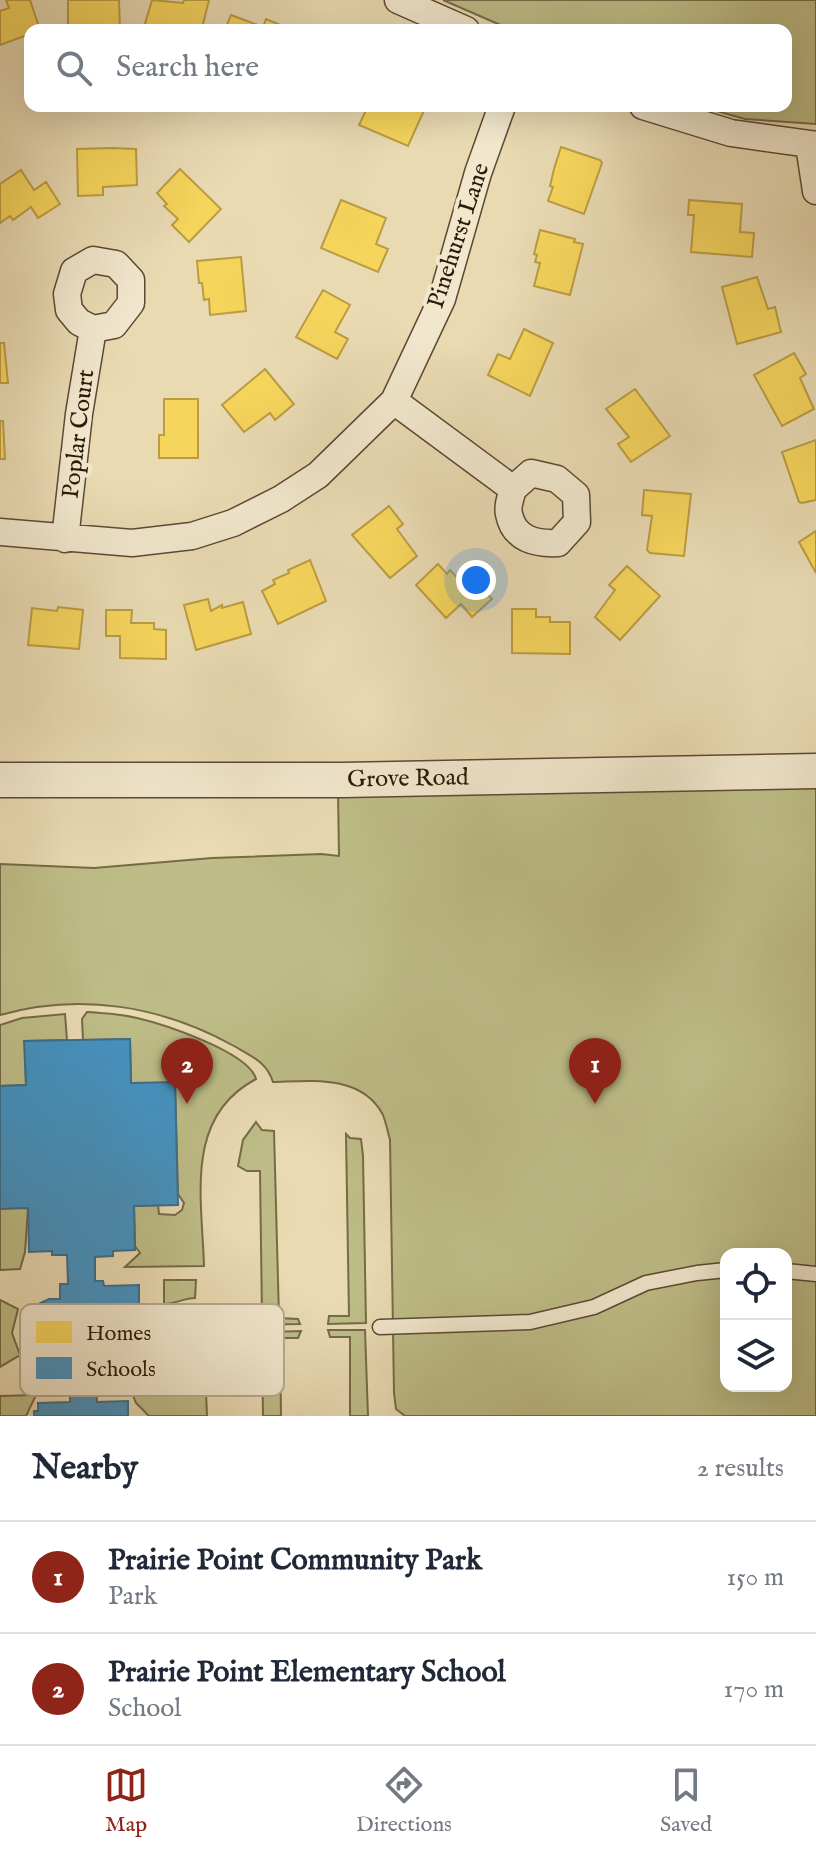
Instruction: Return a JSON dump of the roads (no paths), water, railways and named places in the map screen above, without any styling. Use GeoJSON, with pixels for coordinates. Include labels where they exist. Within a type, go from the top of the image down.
{"type":"FeatureCollection","features":[{"type":"Feature","properties":{"kind":"street"},"geometry":{"type":"LineString","coordinates":[[398,0],[452,24]]}},
{"type":"Feature","properties":{"kind":"street","name":"Pinehurst Lane"},"geometry":{"type":"LineString","coordinates":[[0,532],[132,543],[192,536],[233,523],[281,499],[318,475],[394,401],[442,299],[478,173],[500,112]]}},
{"type":"Feature","properties":{"kind":"street"},"geometry":{"type":"LineString","coordinates":[[663,112],[731,133],[812,145],[816,191]]}},
{"type":"Feature","properties":{"kind":"street","name":"Poplar Court"},"geometry":{"type":"LineString","coordinates":[[65,539],[79,414],[93,329]]}},
{"type":"Feature","properties":{"kind":"street"},"geometry":{"type":"LineString","coordinates":[[394,401],[513,489]]}},
{"type":"Feature","properties":{"kind":"street","name":"Grove Road"},"geometry":{"type":"LineString","coordinates":[[0,780],[343,780],[816,771]]}},
{"type":"Feature","properties":{"kind":"lane"},"geometry":{"type":"LineString","coordinates":[[380,1327],[530,1322],[594,1307],[646,1283],[720,1271]]}},
{"type":"Feature","properties":{"kind":"lane"},"geometry":{"type":"LineString","coordinates":[[792,1272],[816,1274]]}},
{"type":"Feature","properties":{"kind":"place","name":"Prairie Point Elementary School"},"geometry":{"type":"Point","coordinates":[187,1104]}},
{"type":"Feature","properties":{"kind":"place","name":"Prairie Point Community Park"},"geometry":{"type":"Point","coordinates":[595,1104]}}]}
